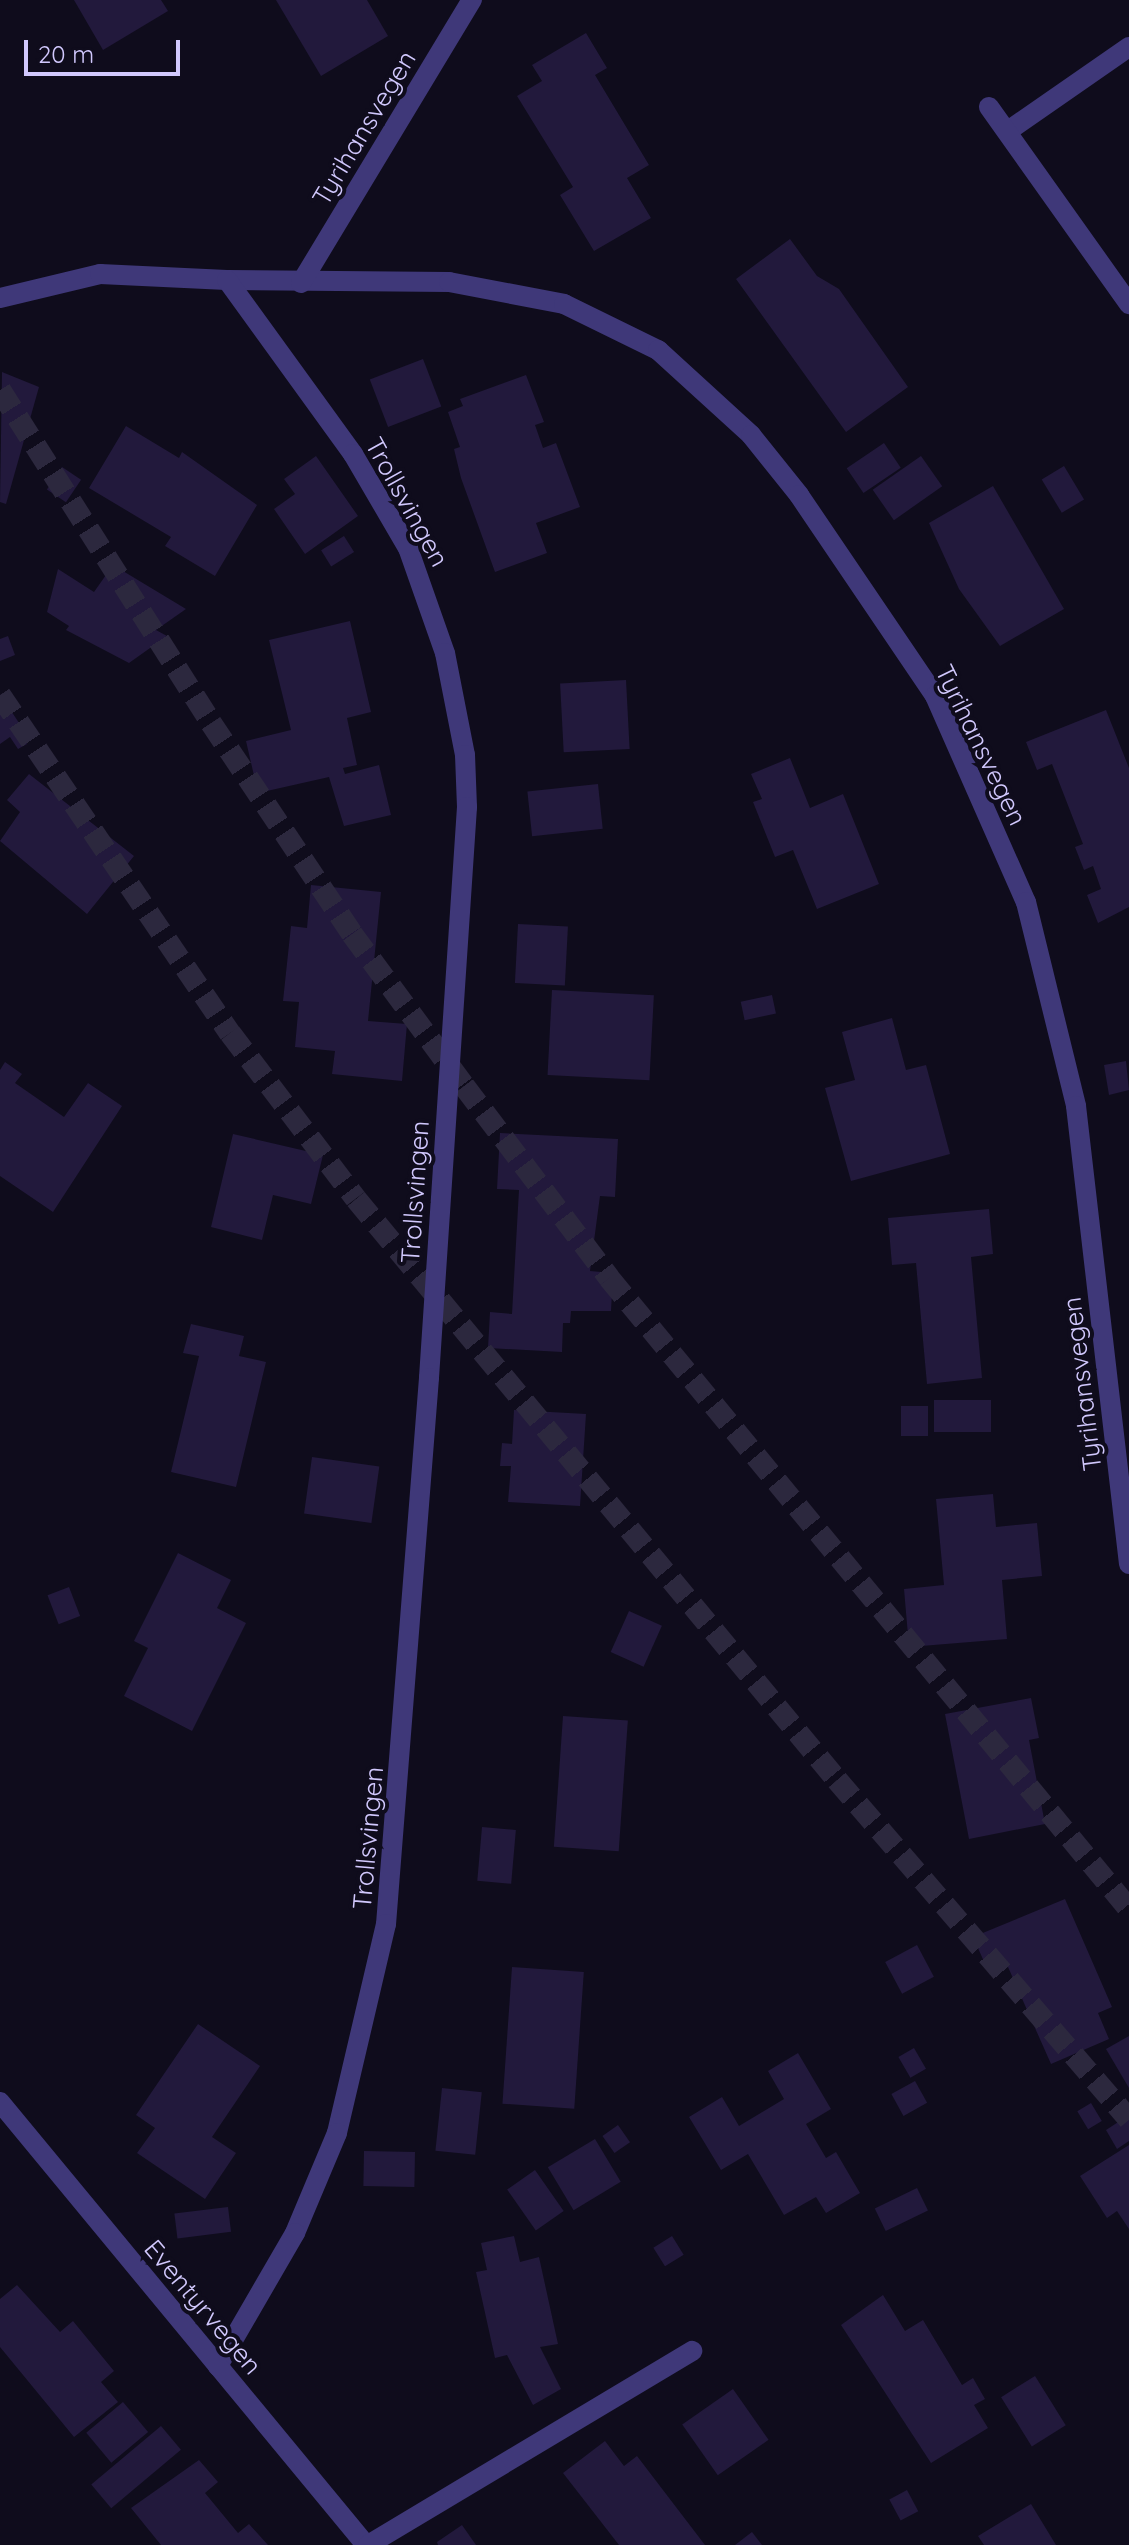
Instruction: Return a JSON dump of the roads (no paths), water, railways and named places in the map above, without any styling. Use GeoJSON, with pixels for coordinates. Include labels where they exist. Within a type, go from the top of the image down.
{"type":"FeatureCollection","features":[{"type":"Feature","properties":{"kind":"street","name":"Tyrihansvegen"},"geometry":{"type":"LineString","coordinates":[[301,283],[472,0]]}},
{"type":"Feature","properties":{"kind":"street"},"geometry":{"type":"LineString","coordinates":[[1008,131],[1129,47]]}},
{"type":"Feature","properties":{"kind":"street"},"geometry":{"type":"LineString","coordinates":[[989,107],[1129,304]]}},
{"type":"Feature","properties":{"kind":"street"},"geometry":{"type":"LineString","coordinates":[[0,298],[100,274],[227,280]]}},
{"type":"Feature","properties":{"kind":"street","name":"Tyrihansvegen"},"geometry":{"type":"LineString","coordinates":[[227,280],[449,282],[510,290],[600,318],[658,350],[751,435],[935,696],[1026,902],[1076,1106],[1129,1564]]}},
{"type":"Feature","properties":{"kind":"street","name":"Trollsvingen"},"geometry":{"type":"LineString","coordinates":[[218,2366],[295,2233],[337,2133],[386,1924],[467,807],[458,706],[429,599],[408,548],[353,454],[227,280]]}},
{"type":"Feature","properties":{"kind":"street","name":"Eventyrvegen"},"geometry":{"type":"LineString","coordinates":[[0,2102],[367,2545],[692,2351]]}},
{"type":"Feature","properties":{"kind":"tunnel"},"geometry":{"type":"LineString","coordinates":[[0,390],[211,723],[352,934],[464,1086],[609,1278],[1129,1909]]}},
{"type":"Feature","properties":{"kind":"tunnel"},"geometry":{"type":"LineString","coordinates":[[0,695],[230,1033],[356,1199],[837,1780],[1129,2120]]}}]}
